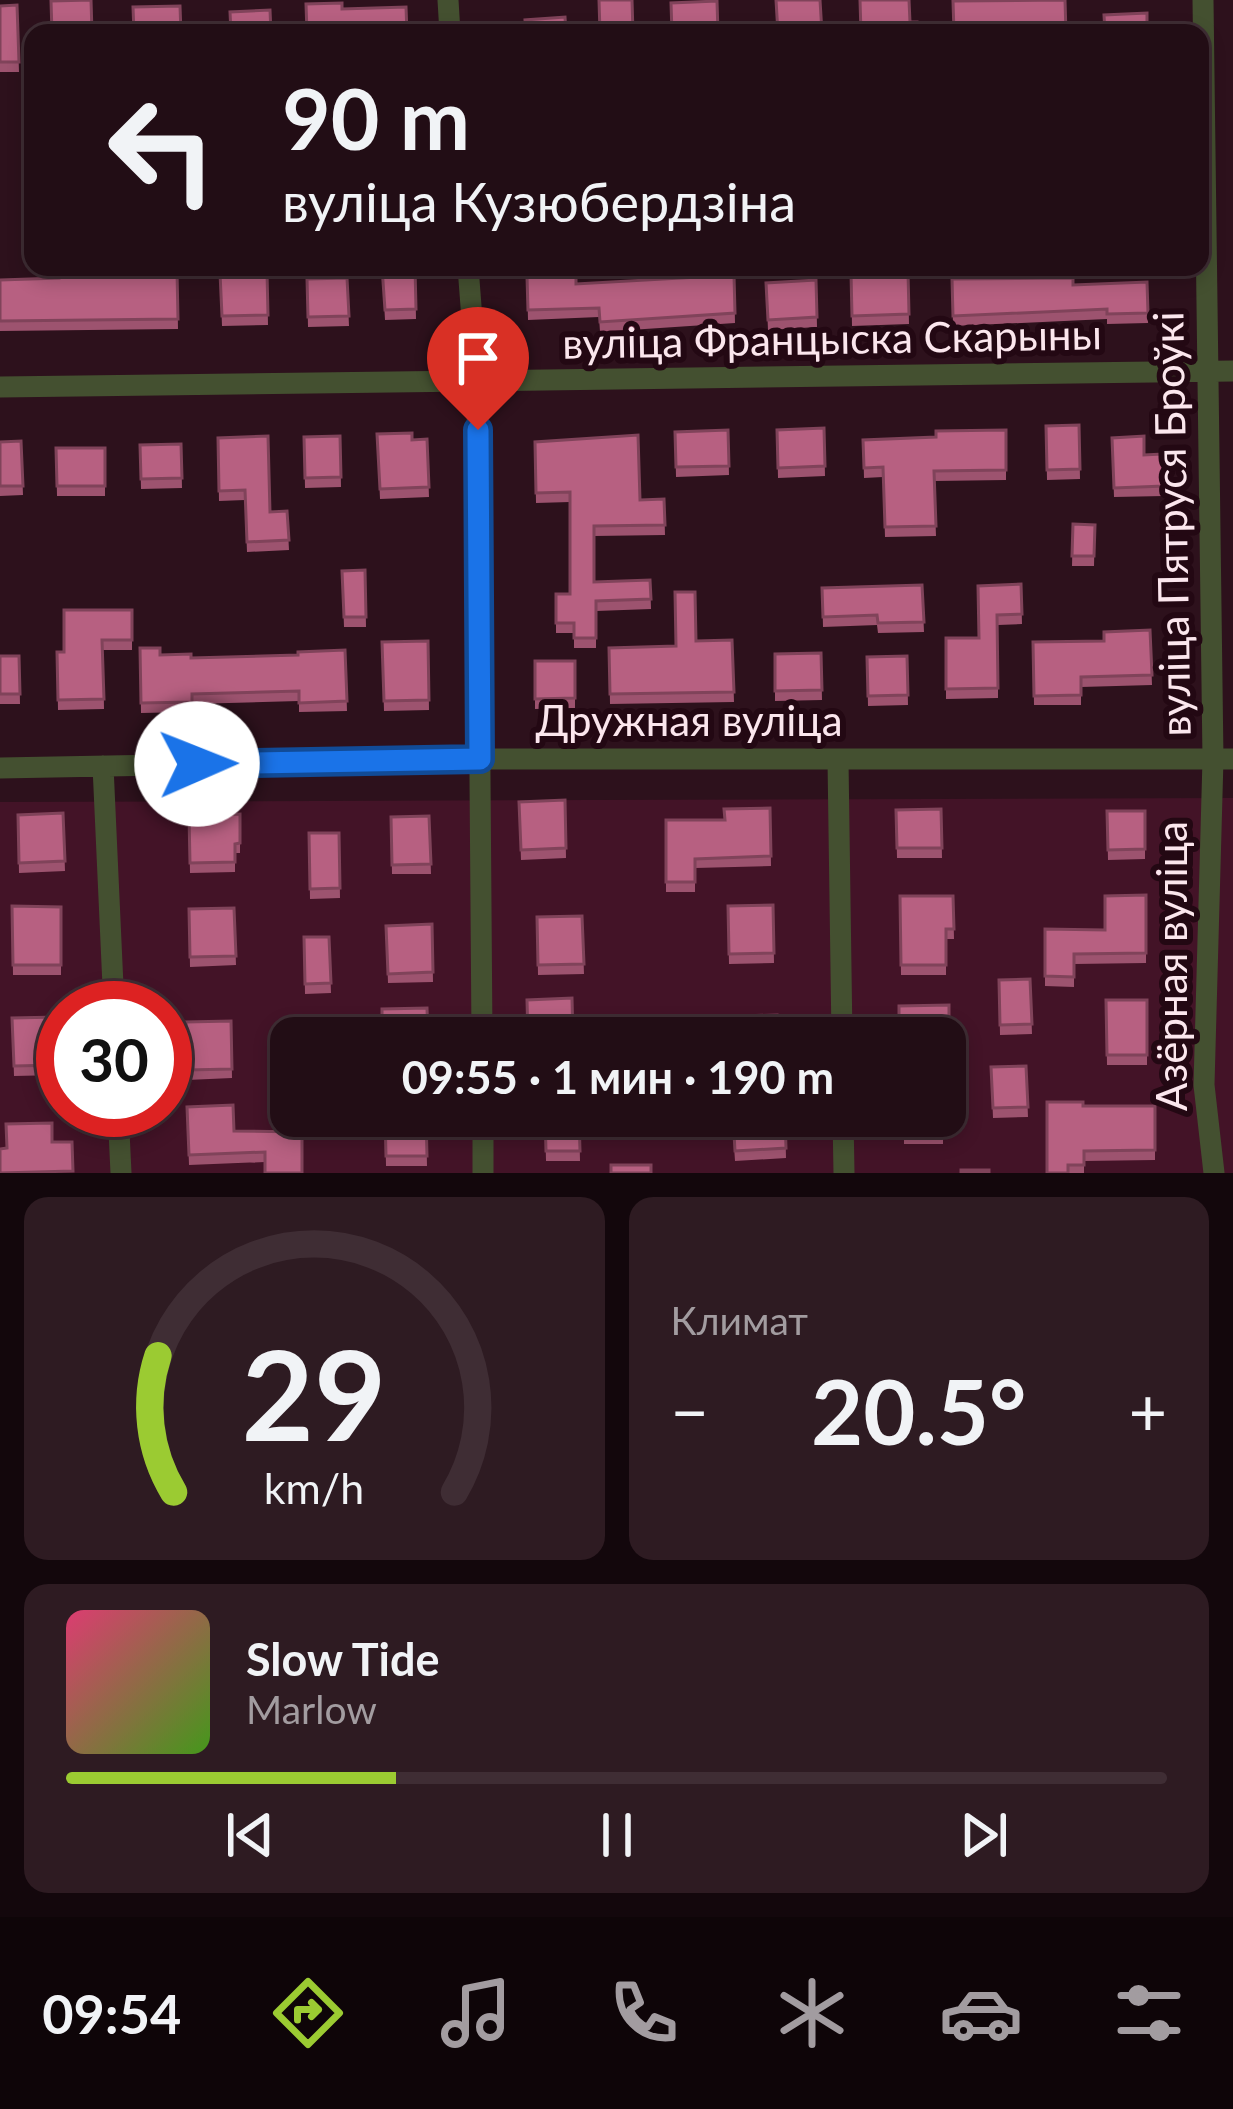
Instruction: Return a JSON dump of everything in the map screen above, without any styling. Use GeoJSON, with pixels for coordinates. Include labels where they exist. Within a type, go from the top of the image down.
{"type":"FeatureCollection","features":[{"type":"Feature","properties":{"kind":"street","name":"вуліца Пятруся Броўкі"},"geometry":{"type":"LineString","coordinates":[[1209,117],[1222,371],[1223,759]]}},
{"type":"Feature","properties":{"kind":"street"},"geometry":{"type":"LineString","coordinates":[[469,276],[477,384],[482,1017]]}},
{"type":"Feature","properties":{"kind":"street","name":"вуліца Францыска Скарыны"},"geometry":{"type":"LineString","coordinates":[[0,387],[1222,371]]}},
{"type":"Feature","properties":{"kind":"street","name":"Дружная вуліца"},"geometry":{"type":"LineString","coordinates":[[0,768],[480,759],[1223,759]]}},
{"type":"Feature","properties":{"kind":"street","name":"Азёрная вуліца"},"geometry":{"type":"LineString","coordinates":[[1214,1173],[1204,1085],[1223,759]]}},
{"type":"Feature","properties":{"kind":"street"},"geometry":{"type":"LineString","coordinates":[[838,760],[842,1017]]}},
{"type":"Feature","properties":{"kind":"street"},"geometry":{"type":"LineString","coordinates":[[103,766],[113,981]]}},
{"type":"Feature","properties":{"kind":"street"},"geometry":{"type":"LineString","coordinates":[[119,1137],[121,1173]]}},
{"type":"Feature","properties":{"kind":"street"},"geometry":{"type":"LineString","coordinates":[[483,1137],[483,1173]]}},
{"type":"Feature","properties":{"kind":"street"},"geometry":{"type":"LineString","coordinates":[[843,1137],[844,1173]]}},
{"type":"Feature","properties":{"kind":"shaded area"},"geometry":{"type":"Polygon","coordinates":[[[1233,798],[1233,1173],[0,1173],[0,802],[1233,798]]]}},
{"type":"Feature","properties":{"kind":"building"},"geometry":{"type":"Polygon","coordinates":[[[91,0],[92,24],[52,24],[51,1],[91,0]]]}},
{"type":"Feature","properties":{"kind":"building"},"geometry":{"type":"Polygon","coordinates":[[[599,0],[632,0],[633,24],[600,24],[599,0]]]}},
{"type":"Feature","properties":{"kind":"building"},"geometry":{"type":"Polygon","coordinates":[[[776,0],[820,0],[821,24],[777,24],[776,0]]]}},
{"type":"Feature","properties":{"kind":"building"},"geometry":{"type":"Polygon","coordinates":[[[860,0],[909,0],[910,22],[917,22],[917,24],[861,24],[860,0]]]}},
{"type":"Feature","properties":{"kind":"building"},"geometry":{"type":"Polygon","coordinates":[[[1065,0],[1066,24],[954,24],[953,1],[1065,0]]]}},
{"type":"Feature","properties":{"kind":"building"},"geometry":{"type":"Polygon","coordinates":[[[717,1],[718,24],[672,24],[671,3],[717,1]]]}},
{"type":"Feature","properties":{"kind":"building"},"geometry":{"type":"Polygon","coordinates":[[[342,3],[342,9],[406,7],[407,24],[307,24],[306,4],[342,3]]]}},
{"type":"Feature","properties":{"kind":"building"},"geometry":{"type":"Polygon","coordinates":[[[17,5],[19,62],[0,62],[0,6],[17,5]]]}},
{"type":"Feature","properties":{"kind":"building"},"geometry":{"type":"Polygon","coordinates":[[[180,6],[181,24],[134,24],[133,7],[180,6]]]}},
{"type":"Feature","properties":{"kind":"building"},"geometry":{"type":"Polygon","coordinates":[[[270,10],[271,24],[231,24],[230,12],[270,10]]]}},
{"type":"Feature","properties":{"kind":"building"},"geometry":{"type":"Polygon","coordinates":[[[1147,13],[1147,24],[1104,24],[1104,15],[1147,13]]]}},
{"type":"Feature","properties":{"kind":"building"},"geometry":{"type":"Polygon","coordinates":[[[565,17],[565,24],[525,24],[525,20],[565,17]]]}},
{"type":"Feature","properties":{"kind":"building"},"geometry":{"type":"Polygon","coordinates":[[[177,276],[178,319],[0,321],[0,280],[177,276]]]}},
{"type":"Feature","properties":{"kind":"building"},"geometry":{"type":"Polygon","coordinates":[[[220,276],[267,276],[268,315],[222,316],[220,276]]]}},
{"type":"Feature","properties":{"kind":"building"},"geometry":{"type":"Polygon","coordinates":[[[383,276],[415,276],[416,309],[385,310],[383,276]]]}},
{"type":"Feature","properties":{"kind":"building"},"geometry":{"type":"Polygon","coordinates":[[[576,276],[576,284],[734,276],[735,313],[600,322],[599,308],[528,310],[527,277],[576,276]]]}},
{"type":"Feature","properties":{"kind":"building"},"geometry":{"type":"Polygon","coordinates":[[[851,276],[908,276],[909,314],[852,316],[851,276]]]}},
{"type":"Feature","properties":{"kind":"building"},"geometry":{"type":"Polygon","coordinates":[[[347,278],[349,316],[308,317],[307,279],[347,278]]]}},
{"type":"Feature","properties":{"kind":"building"},"geometry":{"type":"Polygon","coordinates":[[[1073,278],[1073,285],[1147,282],[1148,313],[1107,314],[1107,309],[953,316],[952,279],[1073,278]]]}},
{"type":"Feature","properties":{"kind":"building"},"geometry":{"type":"Polygon","coordinates":[[[816,280],[817,317],[768,320],[766,283],[816,280]]]}},
{"type":"Feature","properties":{"kind":"building"},"geometry":{"type":"Polygon","coordinates":[[[1079,425],[1080,469],[1047,470],[1046,426],[1079,425]]]}},
{"type":"Feature","properties":{"kind":"building"},"geometry":{"type":"Polygon","coordinates":[[[824,428],[825,466],[778,468],[777,430],[824,428]]]}},
{"type":"Feature","properties":{"kind":"building"},"geometry":{"type":"Polygon","coordinates":[[[728,430],[729,466],[676,467],[675,432],[728,430]]]}},
{"type":"Feature","properties":{"kind":"building"},"geometry":{"type":"Polygon","coordinates":[[[1006,430],[1006,470],[934,471],[936,526],[885,527],[883,467],[864,468],[863,440],[936,437],[936,431],[1006,430]]]}},
{"type":"Feature","properties":{"kind":"building"},"geometry":{"type":"Polygon","coordinates":[[[412,433],[412,440],[427,439],[429,487],[380,489],[377,434],[412,433]]]}},
{"type":"Feature","properties":{"kind":"building"},"geometry":{"type":"Polygon","coordinates":[[[638,435],[640,500],[664,499],[665,525],[594,526],[594,582],[650,580],[651,599],[596,601],[596,638],[574,638],[574,623],[556,623],[556,594],[570,594],[570,492],[536,493],[535,442],[638,435]]]}},
{"type":"Feature","properties":{"kind":"building"},"geometry":{"type":"Polygon","coordinates":[[[268,436],[270,512],[287,511],[289,540],[247,542],[245,490],[219,491],[218,438],[268,436]]]}},
{"type":"Feature","properties":{"kind":"building"},"geometry":{"type":"Polygon","coordinates":[[[340,436],[341,477],[305,478],[304,437],[340,436]]]}},
{"type":"Feature","properties":{"kind":"building"},"geometry":{"type":"Polygon","coordinates":[[[1144,436],[1144,455],[1162,454],[1164,486],[1114,488],[1112,438],[1144,436]]]}},
{"type":"Feature","properties":{"kind":"building"},"geometry":{"type":"Polygon","coordinates":[[[21,441],[23,486],[0,486],[0,442],[21,441]]]}},
{"type":"Feature","properties":{"kind":"building"},"geometry":{"type":"Polygon","coordinates":[[[181,444],[182,478],[141,479],[140,445],[181,444]]]}},
{"type":"Feature","properties":{"kind":"building"},"geometry":{"type":"Polygon","coordinates":[[[56,448],[105,448],[105,486],[57,486],[56,448]]]}},
{"type":"Feature","properties":{"kind":"building"},"geometry":{"type":"Polygon","coordinates":[[[1073,524],[1095,525],[1094,556],[1072,556],[1073,524]]]}},
{"type":"Feature","properties":{"kind":"building"},"geometry":{"type":"Polygon","coordinates":[[[365,570],[366,617],[344,617],[342,571],[365,570]]]}},
{"type":"Feature","properties":{"kind":"building"},"geometry":{"type":"Polygon","coordinates":[[[1021,584],[1022,614],[997,615],[998,688],[946,689],[946,638],[979,638],[978,586],[1021,584]]]}},
{"type":"Feature","properties":{"kind":"building"},"geometry":{"type":"Polygon","coordinates":[[[922,585],[924,622],[878,623],[877,615],[823,617],[822,588],[922,585]]]}},
{"type":"Feature","properties":{"kind":"building"},"geometry":{"type":"Polygon","coordinates":[[[675,592],[695,592],[696,641],[732,640],[734,692],[610,694],[609,648],[676,646],[675,592]]]}},
{"type":"Feature","properties":{"kind":"building"},"geometry":{"type":"Polygon","coordinates":[[[64,610],[132,610],[132,640],[102,640],[104,699],[58,700],[57,652],[64,652],[64,610]]]}},
{"type":"Feature","properties":{"kind":"building"},"geometry":{"type":"Polygon","coordinates":[[[1150,630],[1152,675],[1081,677],[1081,695],[1034,696],[1033,642],[1104,641],[1104,632],[1150,630]]]}},
{"type":"Feature","properties":{"kind":"building"},"geometry":{"type":"Polygon","coordinates":[[[428,641],[429,700],[384,701],[382,642],[428,641]]]}},
{"type":"Feature","properties":{"kind":"building"},"geometry":{"type":"Polygon","coordinates":[[[140,648],[160,648],[160,655],[191,654],[191,658],[345,650],[347,701],[299,703],[299,691],[192,694],[192,702],[141,703],[140,648]]]}},
{"type":"Feature","properties":{"kind":"building"},"geometry":{"type":"Polygon","coordinates":[[[821,653],[822,690],[775,691],[775,654],[821,653]]]}},
{"type":"Feature","properties":{"kind":"building"},"geometry":{"type":"Polygon","coordinates":[[[0,656],[19,656],[20,694],[0,694],[0,656]]]}},
{"type":"Feature","properties":{"kind":"building"},"geometry":{"type":"Polygon","coordinates":[[[907,656],[908,695],[868,696],[867,657],[907,656]]]}},
{"type":"Feature","properties":{"kind":"building"},"geometry":{"type":"Polygon","coordinates":[[[535,661],[575,661],[575,698],[535,699],[535,661]]]}},
{"type":"Feature","properties":{"kind":"building"},"geometry":{"type":"Polygon","coordinates":[[[565,800],[566,848],[521,850],[519,802],[565,800]]]}},
{"type":"Feature","properties":{"kind":"building"},"geometry":{"type":"Polygon","coordinates":[[[770,808],[771,856],[695,859],[695,882],[666,882],[666,820],[725,820],[724,809],[770,808]]]}},
{"type":"Feature","properties":{"kind":"building"},"geometry":{"type":"Polygon","coordinates":[[[941,809],[942,848],[897,848],[896,810],[941,809]]]}},
{"type":"Feature","properties":{"kind":"building"},"geometry":{"type":"Polygon","coordinates":[[[1107,811],[1145,811],[1145,849],[1108,850],[1107,811]]]}},
{"type":"Feature","properties":{"kind":"building"},"geometry":{"type":"Polygon","coordinates":[[[63,813],[65,861],[19,863],[18,815],[63,813]]]}},
{"type":"Feature","properties":{"kind":"building"},"geometry":{"type":"Polygon","coordinates":[[[240,814],[235,862],[190,863],[189,816],[240,814]]]}},
{"type":"Feature","properties":{"kind":"building"},"geometry":{"type":"Polygon","coordinates":[[[429,816],[431,864],[392,865],[391,817],[429,816]]]}},
{"type":"Feature","properties":{"kind":"building"},"geometry":{"type":"Polygon","coordinates":[[[309,833],[339,833],[340,888],[310,889],[309,833]]]}},
{"type":"Feature","properties":{"kind":"building"},"geometry":{"type":"Polygon","coordinates":[[[1146,895],[1146,953],[1074,954],[1074,977],[1045,976],[1045,929],[1105,930],[1105,896],[1146,895]]]}},
{"type":"Feature","properties":{"kind":"building"},"geometry":{"type":"Polygon","coordinates":[[[900,896],[953,896],[954,929],[946,929],[946,965],[901,965],[900,896]]]}},
{"type":"Feature","properties":{"kind":"building"},"geometry":{"type":"Polygon","coordinates":[[[773,905],[774,953],[729,954],[728,906],[773,905]]]}},
{"type":"Feature","properties":{"kind":"building"},"geometry":{"type":"Polygon","coordinates":[[[12,906],[61,907],[61,965],[13,965],[12,906]]]}},
{"type":"Feature","properties":{"kind":"building"},"geometry":{"type":"Polygon","coordinates":[[[234,908],[236,956],[190,957],[189,909],[234,908]]]}},
{"type":"Feature","properties":{"kind":"building"},"geometry":{"type":"Polygon","coordinates":[[[582,916],[584,964],[538,965],[537,917],[582,916]]]}},
{"type":"Feature","properties":{"kind":"building"},"geometry":{"type":"Polygon","coordinates":[[[432,924],[433,972],[388,974],[386,926],[432,924]]]}},
{"type":"Feature","properties":{"kind":"building"},"geometry":{"type":"Polygon","coordinates":[[[304,937],[329,937],[331,983],[305,984],[304,937]]]}},
{"type":"Feature","properties":{"kind":"building"},"geometry":{"type":"Polygon","coordinates":[[[1030,979],[1032,1024],[1000,1025],[999,980],[1030,979]]]}},
{"type":"Feature","properties":{"kind":"building"},"geometry":{"type":"Polygon","coordinates":[[[572,998],[572,1017],[527,1017],[527,1000],[572,998]]]}},
{"type":"Feature","properties":{"kind":"building"},"geometry":{"type":"Polygon","coordinates":[[[1106,1000],[1147,1000],[1147,1055],[1107,1055],[1106,1000]]]}},
{"type":"Feature","properties":{"kind":"building"},"geometry":{"type":"Polygon","coordinates":[[[949,1005],[949,1017],[899,1017],[899,1006],[949,1005]]]}},
{"type":"Feature","properties":{"kind":"building"},"geometry":{"type":"Polygon","coordinates":[[[427,1008],[427,1017],[382,1017],[382,1009],[427,1008]]]}},
{"type":"Feature","properties":{"kind":"building"},"geometry":{"type":"Polygon","coordinates":[[[36,1017],[36,1066],[14,1066],[12,1018],[36,1017]]]}},
{"type":"Feature","properties":{"kind":"building"},"geometry":{"type":"Polygon","coordinates":[[[231,1021],[232,1069],[192,1070],[192,1022],[231,1021]]]}},
{"type":"Feature","properties":{"kind":"building"},"geometry":{"type":"Polygon","coordinates":[[[1026,1066],[1028,1107],[993,1108],[991,1067],[1026,1066]]]}},
{"type":"Feature","properties":{"kind":"building"},"geometry":{"type":"Polygon","coordinates":[[[1047,1102],[1155,1106],[1155,1150],[1084,1151],[1084,1165],[1068,1165],[1068,1173],[1047,1173],[1047,1102]]]}},
{"type":"Feature","properties":{"kind":"building"},"geometry":{"type":"Polygon","coordinates":[[[233,1105],[234,1131],[302,1137],[302,1173],[265,1173],[265,1152],[189,1155],[192,1107],[233,1105]]]}},
{"type":"Feature","properties":{"kind":"building"},"geometry":{"type":"Polygon","coordinates":[[[36,1123],[36,1137],[72,1142],[73,1171],[0,1173],[0,1149],[7,1148],[6,1124],[36,1123]]]}},
{"type":"Feature","properties":{"kind":"building"},"geometry":{"type":"Polygon","coordinates":[[[386,1137],[427,1137],[427,1156],[386,1156],[386,1137]]]}},
{"type":"Feature","properties":{"kind":"building"},"geometry":{"type":"Polygon","coordinates":[[[546,1137],[580,1137],[580,1151],[546,1151],[546,1137]]]}},
{"type":"Feature","properties":{"kind":"building"},"geometry":{"type":"Polygon","coordinates":[[[734,1137],[786,1137],[786,1148],[735,1151],[734,1137]]]}},
{"type":"Feature","properties":{"kind":"building"},"geometry":{"type":"Polygon","coordinates":[[[611,1165],[651,1165],[651,1173],[611,1173],[611,1165]]]}},
{"type":"Feature","properties":{"kind":"route"},"geometry":{"type":"LineString","coordinates":[[197,764],[480,759],[478,430]]}}]}
